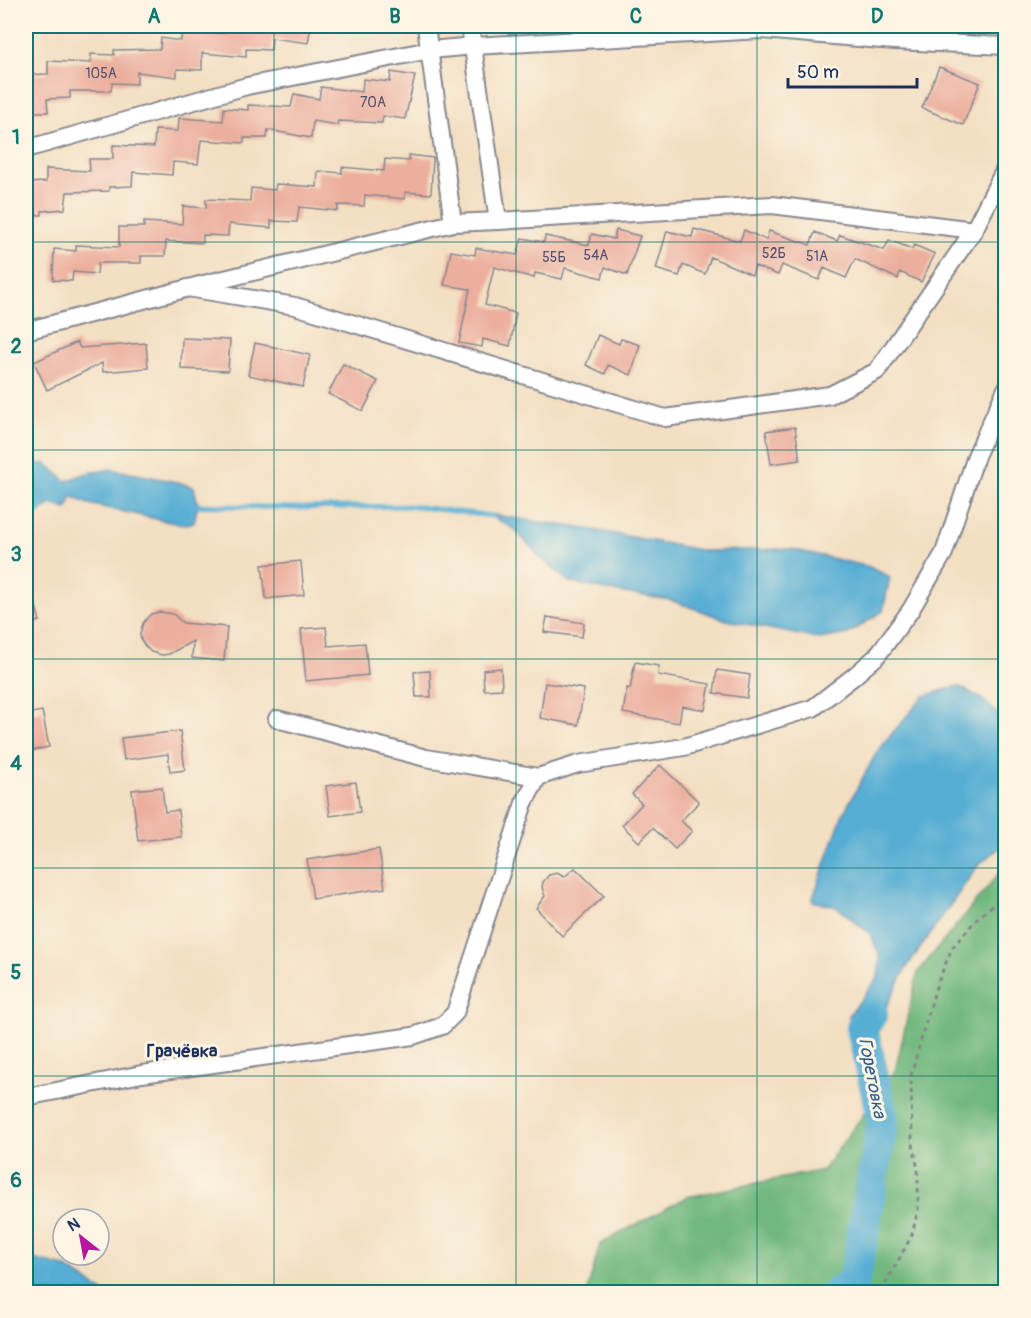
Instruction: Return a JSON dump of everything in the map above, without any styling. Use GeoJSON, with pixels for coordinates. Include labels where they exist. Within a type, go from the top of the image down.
{"type":"FeatureCollection","features":[{"type":"Feature","properties":{"kind":"lane"},"geometry":{"type":"LineString","coordinates":[[426,26],[453,223]]}},
{"type":"Feature","properties":{"kind":"lane"},"geometry":{"type":"LineString","coordinates":[[470,26],[498,220]]}},
{"type":"Feature","properties":{"kind":"lane"},"geometry":{"type":"LineString","coordinates":[[26,149],[247,86],[430,50],[762,30],[894,41],[1005,46]]}},
{"type":"Feature","properties":{"kind":"lane"},"geometry":{"type":"LineString","coordinates":[[188,288],[295,306],[665,418],[830,395],[877,371],[974,231],[1005,166]]}},
{"type":"Feature","properties":{"kind":"lane"},"geometry":{"type":"LineString","coordinates":[[26,331],[188,288],[453,223],[772,205],[974,231]]}},
{"type":"Feature","properties":{"kind":"lane"},"geometry":{"type":"LineString","coordinates":[[277,719],[426,758],[538,777],[578,765],[684,747],[813,708],[876,657],[910,611],[944,553],[976,456],[1005,389]]}},
{"type":"Feature","properties":{"kind":"lane"},"geometry":{"type":"LineString","coordinates":[[26,1097],[142,1074],[413,1036],[442,1026],[455,1013],[524,803],[538,777]]}},
{"type":"Feature","properties":{"kind":"path"},"geometry":{"type":"LineString","coordinates":[[881,1293],[912,1235],[918,1209],[918,1170],[912,1139],[911,1075],[936,987],[952,948],[975,921],[1005,892]]}},
{"type":"Feature","properties":{"kind":"green space"},"geometry":{"type":"Polygon","coordinates":[[[1005,866],[1005,1292],[587,1292],[600,1244],[687,1197],[823,1170],[895,1071],[918,972],[1005,866]]]}},
{"type":"Feature","properties":{"kind":"water"},"geometry":{"type":"Polygon","coordinates":[[[26,464],[47,464],[66,481],[87,473],[111,469],[194,487],[198,505],[194,522],[183,525],[85,503],[72,496],[67,509],[51,504],[26,522],[26,464]]]}},
{"type":"Feature","properties":{"kind":"water"},"geometry":{"type":"Polygon","coordinates":[[[488,514],[600,531],[705,551],[791,549],[870,567],[890,577],[883,611],[848,634],[819,639],[727,620],[670,600],[569,582],[540,557],[514,529],[488,514]]]}},
{"type":"Feature","properties":{"kind":"water"},"geometry":{"type":"Polygon","coordinates":[[[958,686],[981,698],[1005,721],[1005,844],[979,864],[907,967],[873,1032],[868,1053],[852,1054],[849,1015],[878,978],[880,957],[870,934],[837,907],[812,901],[842,816],[878,750],[924,696],[958,686]]]}},
{"type":"Feature","properties":{"kind":"water"},"geometry":{"type":"Polygon","coordinates":[[[26,1257],[51,1263],[51,1267],[65,1267],[104,1292],[26,1292],[26,1257]]]}},
{"type":"Feature","properties":{"kind":"building"},"geometry":{"type":"Polygon","coordinates":[[[225,26],[311,26],[308,43],[272,38],[271,50],[246,49],[246,57],[202,53],[202,70],[177,69],[177,77],[137,72],[137,84],[112,83],[111,91],[70,91],[70,98],[47,99],[48,112],[26,112],[26,75],[48,74],[48,61],[91,63],[91,54],[114,55],[114,50],[160,49],[161,38],[181,41],[181,34],[224,33],[225,26]]]}},
{"type":"Feature","properties":{"kind":"building"},"geometry":{"type":"Polygon","coordinates":[[[939,67],[980,83],[963,125],[922,108],[939,67]]]}},
{"type":"Feature","properties":{"kind":"building"},"geometry":{"type":"Polygon","coordinates":[[[391,72],[415,76],[405,119],[383,116],[382,123],[338,121],[337,125],[313,121],[311,138],[268,130],[267,138],[244,138],[244,143],[201,140],[198,164],[173,162],[172,175],[133,172],[132,186],[109,187],[109,191],[67,192],[65,209],[42,211],[42,215],[26,215],[26,183],[46,182],[46,169],[90,171],[89,159],[113,159],[113,145],[154,147],[155,130],[178,131],[179,118],[223,121],[224,108],[248,110],[248,105],[291,107],[294,94],[319,99],[321,87],[362,92],[363,79],[390,82],[391,72]]]}},
{"type":"Feature","properties":{"kind":"building"},"geometry":{"type":"Polygon","coordinates":[[[409,155],[433,158],[431,194],[405,192],[405,199],[365,195],[364,206],[338,205],[338,211],[299,207],[297,222],[271,221],[271,228],[229,224],[228,236],[203,235],[203,243],[166,241],[165,256],[141,256],[141,263],[98,263],[97,274],[73,272],[72,281],[53,280],[54,249],[76,251],[76,245],[119,247],[119,227],[144,227],[144,222],[182,224],[183,206],[206,208],[206,199],[250,201],[251,188],[275,190],[276,184],[317,187],[318,171],[342,173],[342,167],[384,171],[385,159],[409,161],[409,155]]]}},
{"type":"Feature","properties":{"kind":"building"},"geometry":{"type":"Polygon","coordinates":[[[694,229],[740,241],[744,230],[766,240],[769,231],[810,245],[815,232],[837,241],[840,235],[884,250],[889,240],[912,249],[914,245],[935,254],[921,282],[900,272],[898,279],[855,259],[846,278],[824,268],[819,280],[782,265],[778,275],[755,266],[752,275],[711,257],[705,274],[683,265],[679,276],[656,269],[667,231],[692,237],[694,229]]]}},
{"type":"Feature","properties":{"kind":"building"},"geometry":{"type":"Polygon","coordinates":[[[616,230],[640,236],[627,275],[605,267],[602,278],[565,268],[562,279],[535,273],[534,278],[494,267],[485,305],[516,313],[510,346],[483,339],[482,347],[459,343],[470,289],[444,285],[451,251],[475,255],[476,248],[517,255],[522,238],[544,242],[545,236],[589,245],[592,234],[614,239],[616,230]]]}},
{"type":"Feature","properties":{"kind":"building"},"geometry":{"type":"Polygon","coordinates":[[[598,335],[619,344],[621,339],[640,345],[631,375],[608,365],[605,374],[586,365],[598,335]]]}},
{"type":"Feature","properties":{"kind":"building"},"geometry":{"type":"Polygon","coordinates":[[[182,338],[230,340],[228,371],[181,369],[182,338]]]}},
{"type":"Feature","properties":{"kind":"building"},"geometry":{"type":"Polygon","coordinates":[[[77,342],[80,348],[146,343],[148,368],[103,372],[102,363],[47,390],[34,362],[77,342]]]}},
{"type":"Feature","properties":{"kind":"building"},"geometry":{"type":"Polygon","coordinates":[[[255,343],[310,355],[303,387],[248,375],[255,343]]]}},
{"type":"Feature","properties":{"kind":"building"},"geometry":{"type":"Polygon","coordinates":[[[343,364],[378,381],[363,411],[328,394],[343,364]]]}},
{"type":"Feature","properties":{"kind":"building"},"geometry":{"type":"Polygon","coordinates":[[[795,427],[800,460],[771,464],[766,431],[795,427]]]}},
{"type":"Feature","properties":{"kind":"building"},"geometry":{"type":"Polygon","coordinates":[[[301,561],[304,595],[266,599],[262,565],[301,561]]]}},
{"type":"Feature","properties":{"kind":"building"},"geometry":{"type":"Polygon","coordinates":[[[26,584],[30,584],[40,621],[26,625],[26,584]]]}},
{"type":"Feature","properties":{"kind":"building"},"geometry":{"type":"Polygon","coordinates":[[[160,612],[173,614],[183,623],[227,627],[224,661],[192,658],[193,641],[169,654],[151,652],[141,640],[140,633],[148,617],[160,612]]]}},
{"type":"Feature","properties":{"kind":"building"},"geometry":{"type":"Polygon","coordinates":[[[547,617],[584,623],[582,637],[544,632],[547,617]]]}},
{"type":"Feature","properties":{"kind":"building"},"geometry":{"type":"Polygon","coordinates":[[[326,627],[328,646],[365,643],[368,675],[306,681],[301,629],[326,627]]]}},
{"type":"Feature","properties":{"kind":"building"},"geometry":{"type":"Polygon","coordinates":[[[635,662],[659,666],[658,675],[710,684],[705,710],[682,706],[679,723],[623,713],[627,688],[630,689],[635,662]]]}},
{"type":"Feature","properties":{"kind":"building"},"geometry":{"type":"Polygon","coordinates":[[[501,668],[502,689],[484,690],[483,670],[501,668]]]}},
{"type":"Feature","properties":{"kind":"building"},"geometry":{"type":"Polygon","coordinates":[[[717,670],[750,675],[747,698],[714,693],[717,670]]]}},
{"type":"Feature","properties":{"kind":"building"},"geometry":{"type":"Polygon","coordinates":[[[430,671],[431,697],[416,697],[414,672],[430,671]]]}},
{"type":"Feature","properties":{"kind":"building"},"geometry":{"type":"Polygon","coordinates":[[[545,683],[584,689],[578,725],[540,718],[545,683]]]}},
{"type":"Feature","properties":{"kind":"building"},"geometry":{"type":"Polygon","coordinates":[[[42,711],[49,747],[30,751],[26,714],[42,711]]]}},
{"type":"Feature","properties":{"kind":"building"},"geometry":{"type":"Polygon","coordinates":[[[180,731],[185,770],[170,772],[168,754],[124,760],[121,738],[180,731]]]}},
{"type":"Feature","properties":{"kind":"building"},"geometry":{"type":"Polygon","coordinates":[[[660,765],[699,802],[681,821],[692,831],[675,849],[653,828],[639,842],[622,825],[642,804],[632,794],[660,765]]]}},
{"type":"Feature","properties":{"kind":"building"},"geometry":{"type":"Polygon","coordinates":[[[356,782],[360,812],[330,816],[326,786],[356,782]]]}},
{"type":"Feature","properties":{"kind":"building"},"geometry":{"type":"Polygon","coordinates":[[[162,787],[165,812],[178,810],[181,837],[138,841],[132,790],[162,787]]]}},
{"type":"Feature","properties":{"kind":"building"},"geometry":{"type":"Polygon","coordinates":[[[379,849],[385,888],[313,899],[307,860],[379,849]]]}},
{"type":"Feature","properties":{"kind":"building"},"geometry":{"type":"Polygon","coordinates":[[[575,868],[604,896],[562,936],[536,908],[545,896],[542,887],[549,875],[557,873],[564,877],[575,868]]]}},
{"type":"Feature","properties":{"kind":"waterway"},"geometry":{"type":"LineString","coordinates":[[193,505],[294,508],[412,506],[492,516]]}},
{"type":"Feature","properties":{"kind":"waterway","name":"Горетовка"},"geometry":{"type":"LineString","coordinates":[[838,1292],[854,1283],[883,1120],[862,1028],[872,1013]]}},
{"type":"Feature","properties":{"kind":"district","name":"Грачёвка"},"geometry":{"type":"Point","coordinates":[182,1051]}}]}
